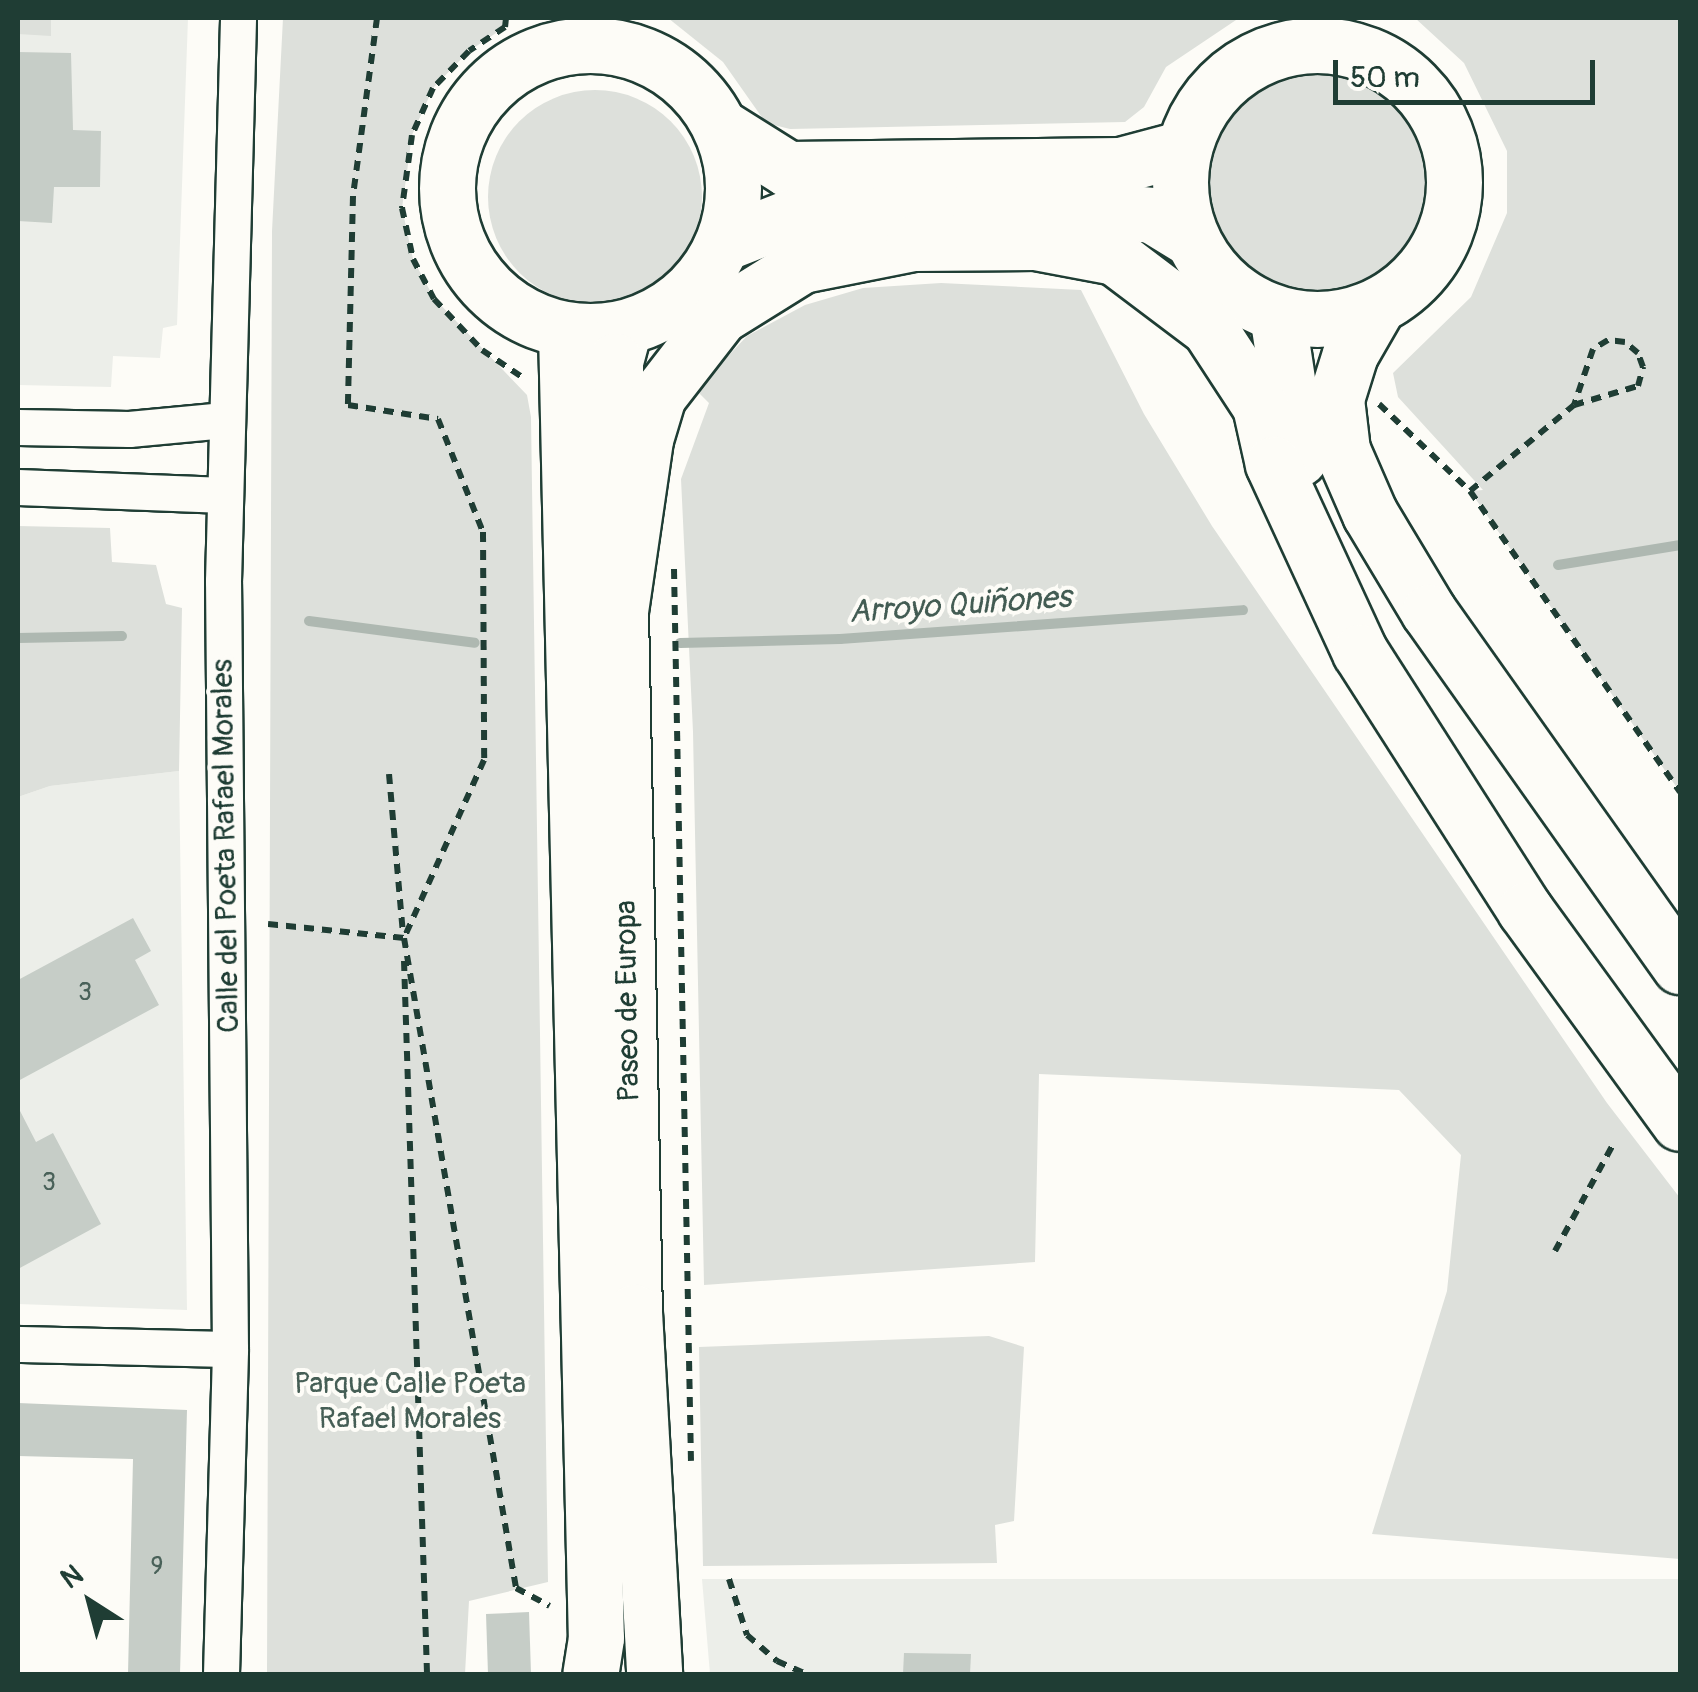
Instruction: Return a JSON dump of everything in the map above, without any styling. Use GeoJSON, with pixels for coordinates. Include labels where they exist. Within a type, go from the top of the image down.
{"type":"FeatureCollection","features":[{"type":"Feature","properties":{"kind":"main road"},"geometry":{"type":"LineString","coordinates":[[563,33],[626,33],[698,92],[721,127],[735,184],[724,244],[684,298],[624,328],[566,331],[524,317],[488,291],[471,268],[448,215],[447,171],[459,129],[483,92],[517,64],[563,33]]}},
{"type":"Feature","properties":{"kind":"main road"},"geometry":{"type":"LineString","coordinates":[[1278,35],[1340,46],[1366,37],[1411,80],[1439,116],[1454,158],[1454,202],[1440,245],[1414,281],[1377,307],[1345,318],[1278,314],[1242,298],[1212,272],[1192,238],[1178,176],[1184,148],[1211,96],[1278,35]]}},
{"type":"Feature","properties":{"kind":"main road"},"geometry":{"type":"LineString","coordinates":[[721,127],[788,168],[1120,165],[1184,148]]}},
{"type":"Feature","properties":{"kind":"main road"},"geometry":{"type":"LineString","coordinates":[[724,244],[790,217],[1118,212],[1152,215],[1192,238]]}},
{"type":"Feature","properties":{"kind":"main road"},"geometry":{"type":"LineString","coordinates":[[620,611],[645,438],[658,396],[720,316],[802,265],[913,244],[1035,242],[1115,258],[1209,328],[1260,406],[1273,464],[1370,668],[1524,910],[1680,1123]]}},
{"type":"Feature","properties":{"kind":"main road"},"geometry":{"type":"LineString","coordinates":[[1377,307],[1350,354],[1336,399],[1342,450],[1370,514],[1429,612],[1680,966]]}},
{"type":"Feature","properties":{"kind":"main road"},"geometry":{"type":"LineString","coordinates":[[1278,314],[1295,400],[1310,540]]}},
{"type":"Feature","properties":{"kind":"main road","name":"Paseo de Europa"},"geometry":{"type":"LineString","coordinates":[[624,328],[615,361],[634,1312],[654,1674]]}},
{"type":"Feature","properties":{"kind":"main road","name":"Paseo de Europa"},"geometry":{"type":"LineString","coordinates":[[566,331],[596,1638],[590,1674]]}},
{"type":"Feature","properties":{"kind":"street","name":"Calle del Poeta Rafael Morales"},"geometry":{"type":"LineString","coordinates":[[221,1674],[230,1349],[224,420],[238,18]]}},
{"type":"Feature","properties":{"kind":"street"},"geometry":{"type":"LineString","coordinates":[[18,426],[129,429],[224,420]]}},
{"type":"Feature","properties":{"kind":"street"},"geometry":{"type":"LineString","coordinates":[[18,487],[225,495]]}},
{"type":"Feature","properties":{"kind":"street"},"geometry":{"type":"LineString","coordinates":[[18,1344],[230,1349]]}},
{"type":"Feature","properties":{"kind":"path"},"geometry":{"type":"LineString","coordinates":[[377,18],[353,196],[348,405],[438,419],[483,532],[484,760],[404,938],[516,1588],[556,1609]]}},
{"type":"Feature","properties":{"kind":"path"},"geometry":{"type":"LineString","coordinates":[[506,18],[505,27],[468,51],[433,88],[412,135],[402,208],[413,259],[446,312],[482,350],[536,387],[568,388]]}},
{"type":"Feature","properties":{"kind":"path"},"geometry":{"type":"LineString","coordinates":[[1470,491],[1574,405],[1638,386],[1643,367],[1638,354],[1626,342],[1608,340],[1593,349],[1574,405]]}},
{"type":"Feature","properties":{"kind":"path"},"geometry":{"type":"LineString","coordinates":[[1336,399],[1384,406],[1470,491],[1680,792]]}},
{"type":"Feature","properties":{"kind":"path"},"geometry":{"type":"LineString","coordinates":[[674,563],[690,1480]]}},
{"type":"Feature","properties":{"kind":"path"},"geometry":{"type":"LineString","coordinates":[[389,774],[404,938],[427,1674]]}},
{"type":"Feature","properties":{"kind":"path"},"geometry":{"type":"LineString","coordinates":[[268,924],[404,938]]}},
{"type":"Feature","properties":{"kind":"path"},"geometry":{"type":"LineString","coordinates":[[1555,1250],[1614,1143]]}},
{"type":"Feature","properties":{"kind":"path"},"geometry":{"type":"LineString","coordinates":[[729,1579],[747,1635],[777,1661],[806,1674]]}},
{"type":"Feature","properties":{"kind":"shaded area"},"geometry":{"type":"Polygon","coordinates":[[[18,18],[188,18],[177,325],[163,328],[160,358],[113,356],[111,387],[18,385],[18,18]]]}},
{"type":"Feature","properties":{"kind":"shaded area"},"geometry":{"type":"Polygon","coordinates":[[[179,771],[187,1310],[18,1304],[18,797],[50,786],[179,771]]]}},
{"type":"Feature","properties":{"kind":"shaded area"},"geometry":{"type":"Polygon","coordinates":[[[702,1579],[1680,1579],[1680,1674],[710,1674],[702,1579]]]}},
{"type":"Feature","properties":{"kind":"green space"},"geometry":{"type":"Polygon","coordinates":[[[18,18],[51,18],[51,36],[18,34],[18,18]]]}},
{"type":"Feature","properties":{"kind":"green space","name":"Parque Calle Poeta Rafael Morales"},"geometry":{"type":"Polygon","coordinates":[[[283,18],[506,18],[505,27],[469,51],[433,88],[412,135],[402,208],[413,259],[434,298],[527,395],[531,417],[548,1582],[469,1601],[465,1674],[267,1674],[272,231],[283,18]]]}},
{"type":"Feature","properties":{"kind":"green space"},"geometry":{"type":"Polygon","coordinates":[[[668,18],[1239,18],[1166,67],[1144,107],[1125,122],[790,129],[766,123],[723,62],[668,18]]]}},
{"type":"Feature","properties":{"kind":"green space"},"geometry":{"type":"Polygon","coordinates":[[[1415,18],[1680,18],[1680,792],[1470,491],[1483,490],[1398,397],[1393,373],[1471,297],[1507,213],[1507,151],[1464,63],[1415,18]]]}},
{"type":"Feature","properties":{"kind":"green space"},"geometry":{"type":"Polygon","coordinates":[[[1316,72],[1358,80],[1394,104],[1418,140],[1426,182],[1418,224],[1394,260],[1358,284],[1316,292],[1274,284],[1238,260],[1214,224],[1206,182],[1214,140],[1238,104],[1274,80],[1316,72]]]}},
{"type":"Feature","properties":{"kind":"green space"},"geometry":{"type":"Polygon","coordinates":[[[595,90],[636,98],[671,121],[694,156],[702,197],[694,238],[671,273],[636,296],[595,304],[554,296],[519,273],[496,238],[488,197],[496,156],[519,121],[554,98],[595,90]]]}},
{"type":"Feature","properties":{"kind":"green space"},"geometry":{"type":"Polygon","coordinates":[[[941,283],[1081,290],[1144,414],[1212,526],[1607,1103],[1680,1198],[1680,1559],[1372,1534],[1447,1291],[1461,1155],[1399,1090],[1039,1074],[1035,1262],[704,1285],[693,732],[681,479],[709,403],[696,390],[747,336],[805,305],[863,288],[941,283]]]}},
{"type":"Feature","properties":{"kind":"green space"},"geometry":{"type":"Polygon","coordinates":[[[18,526],[110,528],[112,562],[156,565],[166,604],[182,608],[179,771],[50,786],[18,797],[18,526]]]}},
{"type":"Feature","properties":{"kind":"green space"},"geometry":{"type":"Polygon","coordinates":[[[989,1336],[1024,1347],[1014,1521],[995,1525],[997,1563],[703,1566],[699,1347],[989,1336]]]}},
{"type":"Feature","properties":{"kind":"building"},"geometry":{"type":"Polygon","coordinates":[[[18,52],[71,53],[73,130],[101,131],[100,187],[54,187],[52,223],[18,221],[18,52]]]}},
{"type":"Feature","properties":{"kind":"building"},"geometry":{"type":"Polygon","coordinates":[[[133,918],[151,951],[135,960],[159,1005],[18,1081],[18,980],[133,918]]]}},
{"type":"Feature","properties":{"kind":"building"},"geometry":{"type":"Polygon","coordinates":[[[18,1107],[36,1142],[53,1133],[101,1224],[18,1269],[18,1107]]]}},
{"type":"Feature","properties":{"kind":"building"},"geometry":{"type":"Polygon","coordinates":[[[18,1403],[187,1410],[180,1674],[128,1674],[133,1459],[18,1456],[18,1403]]]}},
{"type":"Feature","properties":{"kind":"building"},"geometry":{"type":"Polygon","coordinates":[[[529,1612],[531,1674],[488,1674],[486,1614],[529,1612]]]}},
{"type":"Feature","properties":{"kind":"building"},"geometry":{"type":"Polygon","coordinates":[[[904,1653],[971,1654],[970,1674],[903,1674],[904,1653]]]}},
{"type":"Feature","properties":{"kind":"waterway","name":"Arroyo Quiñones"},"geometry":{"type":"LineString","coordinates":[[1558,565],[1680,545]]}},
{"type":"Feature","properties":{"kind":"waterway","name":"Arroyo Quiñones"},"geometry":{"type":"LineString","coordinates":[[680,643],[840,639],[1243,610]]}},
{"type":"Feature","properties":{"kind":"waterway","name":"Arroyo Quiñones"},"geometry":{"type":"LineString","coordinates":[[309,621],[475,643]]}},
{"type":"Feature","properties":{"kind":"waterway","name":"Arroyo Quiñones"},"geometry":{"type":"LineString","coordinates":[[18,638],[122,636]]}}]}
